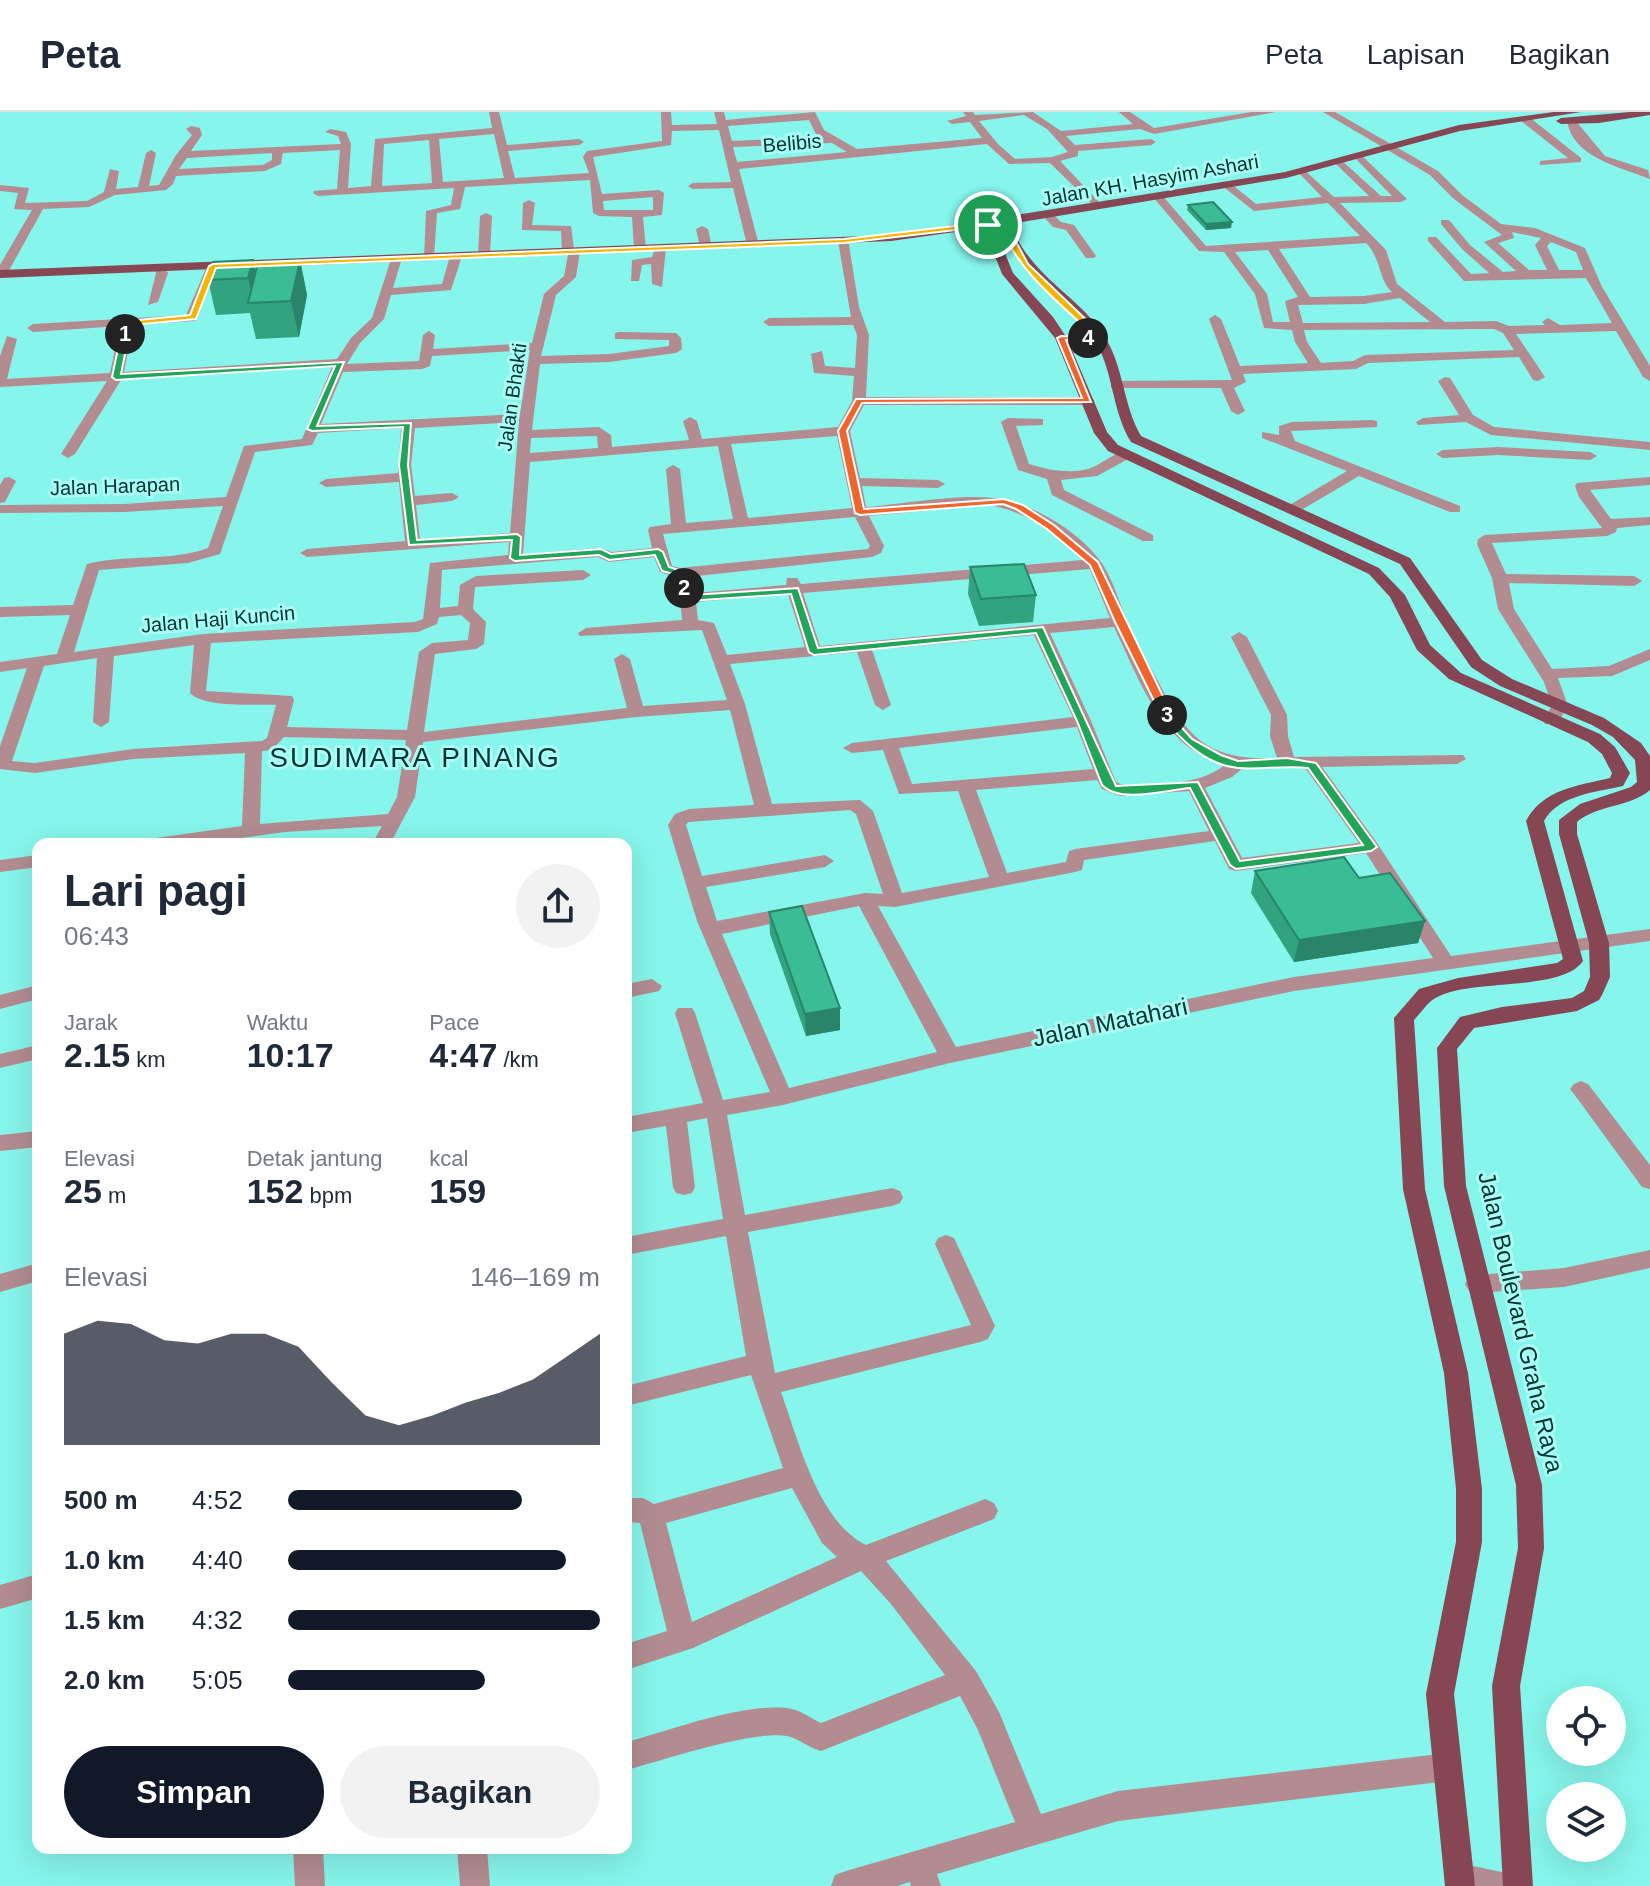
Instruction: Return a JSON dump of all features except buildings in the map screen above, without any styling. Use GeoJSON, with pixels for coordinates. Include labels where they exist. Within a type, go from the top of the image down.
{"type":"FeatureCollection","features":[{"type":"Feature","properties":{"kind":"main road","name":"Jalan KH. Hasyim Ashari"},"geometry":{"type":"LineString","coordinates":[[1529,119],[1616,117],[1649,112]]}},
{"type":"Feature","properties":{"kind":"main road","name":"Jalan KH. Hasyim Ashari"},"geometry":{"type":"LineString","coordinates":[[1,274],[640,249],[658,254],[706,247],[844,241],[988,225],[1226,185],[1340,162],[1459,128],[1557,113],[1574,117]]}},
{"type":"Feature","properties":{"kind":"main road"},"geometry":{"type":"LineString","coordinates":[[1025,266],[1023,246],[1014,226],[1042,216]]}},
{"type":"Feature","properties":{"kind":"main road","name":"Jalan Boulevard Graha Raya"},"geometry":{"type":"LineString","coordinates":[[1003,222],[1025,266],[1096,334],[1107,351],[1136,439],[1405,561],[1422,578],[1470,659],[1594,738],[1609,751],[1621,773],[1617,782],[1551,801],[1538,811],[1535,821],[1571,947]]}},
{"type":"Feature","properties":{"kind":"main road","name":"Jalan Boulevard Graha Raya"},"geometry":{"type":"LineString","coordinates":[[988,225],[1008,274],[1061,338],[1106,441],[1125,455],[1374,571],[1397,595],[1423,647],[1455,676],[1623,737],[1644,759],[1646,784],[1636,795],[1577,811],[1568,820],[1568,834],[1599,943],[1600,977],[1592,995],[1577,1004],[1467,1022],[1447,1048],[1455,1186],[1529,1485],[1531,1548],[1506,1686],[1518,1886]]}},
{"type":"Feature","properties":{"kind":"main road"},"geometry":{"type":"LineString","coordinates":[[1061,338],[1081,339],[1096,334]]}},
{"type":"Feature","properties":{"kind":"main road"},"geometry":{"type":"LineString","coordinates":[[1068,353],[1086,349],[1107,351]]}},
{"type":"Feature","properties":{"kind":"main road"},"geometry":{"type":"LineString","coordinates":[[1271,522],[1293,509]]}},
{"type":"Feature","properties":{"kind":"main road"},"geometry":{"type":"LineString","coordinates":[[1460,1882],[1440,1694],[1469,1542],[1469,1489],[1456,1373],[1414,1189],[1404,1018],[1426,994],[1458,985],[1562,969],[1573,961],[1571,947]]}},
{"type":"Feature","properties":{"kind":"street"},"geometry":{"type":"LineString","coordinates":[[598,198],[659,193],[657,213],[599,213],[595,176],[588,155],[667,143],[666,112]]}},
{"type":"Feature","properties":{"kind":"street"},"geometry":{"type":"LineString","coordinates":[[952,121],[971,115],[1026,112],[1059,134],[1072,148],[1072,155],[1053,160],[1013,162],[989,141],[971,115]]}},
{"type":"Feature","properties":{"kind":"street"},"geometry":{"type":"LineString","coordinates":[[1124,112],[1142,126],[1157,131],[1271,112]]}},
{"type":"Feature","properties":{"kind":"street"},"geometry":{"type":"LineString","coordinates":[[1328,112],[1434,173],[1458,197],[1510,236],[1490,242],[1526,274]]}},
{"type":"Feature","properties":{"kind":"street"},"geometry":{"type":"LineString","coordinates":[[384,128],[495,115],[510,181]]}},
{"type":"Feature","properties":{"kind":"street"},"geometry":{"type":"LineString","coordinates":[[668,128],[811,115],[815,126],[832,140],[858,152]]}},
{"type":"Feature","properties":{"kind":"street"},"geometry":{"type":"LineString","coordinates":[[1574,117],[1583,140],[1607,161],[1638,166],[1650,176]]}},
{"type":"Feature","properties":{"kind":"street"},"geometry":{"type":"LineString","coordinates":[[1529,119],[1577,160],[1544,163]]}},
{"type":"Feature","properties":{"kind":"street"},"geometry":{"type":"LineString","coordinates":[[721,121],[753,245]]}},
{"type":"Feature","properties":{"kind":"street"},"geometry":{"type":"LineString","coordinates":[[1059,134],[1142,126]]}},
{"type":"Feature","properties":{"kind":"street"},"geometry":{"type":"LineString","coordinates":[[0,188],[25,190],[18,207],[39,207],[96,203],[109,194],[166,186],[181,155],[197,135],[196,130],[191,129]]}},
{"type":"Feature","properties":{"kind":"street"},"geometry":{"type":"LineString","coordinates":[[376,188],[379,141],[499,130]]}},
{"type":"Feature","properties":{"kind":"street"},"geometry":{"type":"LineString","coordinates":[[330,132],[342,134],[346,144],[342,191]]}},
{"type":"Feature","properties":{"kind":"street"},"geometry":{"type":"LineString","coordinates":[[434,136],[438,184]]}},
{"type":"Feature","properties":{"kind":"street"},"geometry":{"type":"LineString","coordinates":[[726,144],[832,140]]}},
{"type":"Feature","properties":{"kind":"street","name":"Belibis"},"geometry":{"type":"LineString","coordinates":[[732,166],[989,141]]}},
{"type":"Feature","properties":{"kind":"street"},"geometry":{"type":"LineString","coordinates":[[504,148],[579,142]]}},
{"type":"Feature","properties":{"kind":"street"},"geometry":{"type":"LineString","coordinates":[[1072,148],[1151,142]]}},
{"type":"Feature","properties":{"kind":"street"},"geometry":{"type":"LineString","coordinates":[[181,155],[344,147]]}},
{"type":"Feature","properties":{"kind":"street"},"geometry":{"type":"LineString","coordinates":[[171,173],[265,168],[277,162],[278,150]]}},
{"type":"Feature","properties":{"kind":"street"},"geometry":{"type":"LineString","coordinates":[[143,189],[151,153]]}},
{"type":"Feature","properties":{"kind":"street"},"geometry":{"type":"LineString","coordinates":[[1226,185],[1251,208],[1329,200],[1396,200],[1401,197],[1360,157]]}},
{"type":"Feature","properties":{"kind":"street"},"geometry":{"type":"LineString","coordinates":[[1053,160],[1097,206]]}},
{"type":"Feature","properties":{"kind":"street"},"geometry":{"type":"LineString","coordinates":[[1340,162],[1377,198]]}},
{"type":"Feature","properties":{"kind":"street"},"geometry":{"type":"LineString","coordinates":[[109,194],[114,171]]}},
{"type":"Feature","properties":{"kind":"street"},"geometry":{"type":"LineString","coordinates":[[1302,171],[1385,257],[1391,285],[1438,326],[1442,356]]}},
{"type":"Feature","properties":{"kind":"street"},"geometry":{"type":"LineString","coordinates":[[318,193],[595,176]]}},
{"type":"Feature","properties":{"kind":"street"},"geometry":{"type":"LineString","coordinates":[[428,257],[432,211],[456,207],[460,183]]}},
{"type":"Feature","properties":{"kind":"street"},"geometry":{"type":"LineString","coordinates":[[693,186],[737,185]]}},
{"type":"Feature","properties":{"kind":"street"},"geometry":{"type":"LineString","coordinates":[[1157,196],[1203,249],[1367,239]]}},
{"type":"Feature","properties":{"kind":"street"},"geometry":{"type":"LineString","coordinates":[[529,203],[526,228],[567,228],[571,252]]}},
{"type":"Feature","properties":{"kind":"street"},"geometry":{"type":"LineString","coordinates":[[1,274],[39,207]]}},
{"type":"Feature","properties":{"kind":"street"},"geometry":{"type":"LineString","coordinates":[[637,214],[640,249]]}},
{"type":"Feature","properties":{"kind":"street"},"geometry":{"type":"LineString","coordinates":[[484,255],[486,216]]}},
{"type":"Feature","properties":{"kind":"street"},"geometry":{"type":"LineString","coordinates":[[1042,216],[1057,225],[1070,227],[1090,256]]}},
{"type":"Feature","properties":{"kind":"street"},"geometry":{"type":"LineString","coordinates":[[1445,222],[1466,247],[1500,276]]}},
{"type":"Feature","properties":{"kind":"street"},"geometry":{"type":"LineString","coordinates":[[1498,227],[1531,230],[1581,250],[1596,287],[1618,327],[1648,370]]}},
{"type":"Feature","properties":{"kind":"street"},"geometry":{"type":"LineString","coordinates":[[702,229],[706,247]]}},
{"type":"Feature","properties":{"kind":"street"},"geometry":{"type":"LineString","coordinates":[[1550,236],[1541,245],[1555,274]]}},
{"type":"Feature","properties":{"kind":"street"},"geometry":{"type":"LineString","coordinates":[[1432,239],[1465,278],[1590,274]]}},
{"type":"Feature","properties":{"kind":"street"},"geometry":{"type":"LineString","coordinates":[[844,241],[856,314],[863,335],[859,401],[843,431],[860,513],[877,546],[876,550],[847,556],[679,573],[665,569],[653,532],[741,521],[860,513],[1004,502],[1020,507],[1051,527],[1095,564],[1120,622],[1169,719],[1179,732],[1203,751],[1237,764],[1457,759]]}},
{"type":"Feature","properties":{"kind":"street"},"geometry":{"type":"LineString","coordinates":[[1271,246],[1307,301]]}},
{"type":"Feature","properties":{"kind":"street"},"geometry":{"type":"LineString","coordinates":[[1227,249],[1261,294],[1267,324],[1274,326],[1496,325],[1507,330],[1551,326],[1618,327]]}},
{"type":"Feature","properties":{"kind":"street","name":"Jalan Bhakti"},"geometry":{"type":"LineString","coordinates":[[515,558],[526,418],[534,360],[550,294],[570,277],[571,252]]}},
{"type":"Feature","properties":{"kind":"street"},"geometry":{"type":"LineString","coordinates":[[635,278],[636,262],[658,254],[658,284]]}},
{"type":"Feature","properties":{"kind":"street"},"geometry":{"type":"LineString","coordinates":[[386,292],[447,287],[456,256]]}},
{"type":"Feature","properties":{"kind":"street"},"geometry":{"type":"LineString","coordinates":[[64,659],[92,567],[111,562],[199,557],[215,551],[249,449],[305,444],[339,366],[355,341],[373,326],[396,258]]}},
{"type":"Feature","properties":{"kind":"street"},"geometry":{"type":"LineString","coordinates":[[33,328],[127,324],[193,317],[213,266]]}},
{"type":"Feature","properties":{"kind":"street"},"geometry":{"type":"LineString","coordinates":[[152,302],[162,273],[160,268]]}},
{"type":"Feature","properties":{"kind":"street"},"geometry":{"type":"LineString","coordinates":[[1513,287],[1596,287]]}},
{"type":"Feature","properties":{"kind":"street"},"geometry":{"type":"LineString","coordinates":[[1317,367],[1305,351],[1290,303],[1364,300],[1404,294]]}},
{"type":"Feature","properties":{"kind":"street"},"geometry":{"type":"LineString","coordinates":[[795,309],[856,314]]}},
{"type":"Feature","properties":{"kind":"street"},"geometry":{"type":"LineString","coordinates":[[769,322],[856,314]]}},
{"type":"Feature","properties":{"kind":"street"},"geometry":{"type":"LineString","coordinates":[[1116,385],[1238,384],[1215,319]]}},
{"type":"Feature","properties":{"kind":"street"},"geometry":{"type":"LineString","coordinates":[[68,454],[116,377],[127,324]]}},
{"type":"Feature","properties":{"kind":"street"},"geometry":{"type":"LineString","coordinates":[[1507,330],[1538,377]]}},
{"type":"Feature","properties":{"kind":"street"},"geometry":{"type":"LineString","coordinates":[[11,339],[0,381],[339,366],[416,366],[425,363],[429,335]]}},
{"type":"Feature","properties":{"kind":"street"},"geometry":{"type":"LineString","coordinates":[[534,360],[622,357],[676,349],[672,336],[619,336]]}},
{"type":"Feature","properties":{"kind":"street"},"geometry":{"type":"LineString","coordinates":[[426,353],[538,346]]}},
{"type":"Feature","properties":{"kind":"street"},"geometry":{"type":"LineString","coordinates":[[1235,370],[1356,365],[1365,359],[1523,353]]}},
{"type":"Feature","properties":{"kind":"street"},"geometry":{"type":"LineString","coordinates":[[817,354],[819,370],[862,372]]}},
{"type":"Feature","properties":{"kind":"street"},"geometry":{"type":"LineString","coordinates":[[1445,381],[1468,418],[1491,431],[1591,454],[1609,483]]}},
{"type":"Feature","properties":{"kind":"street"},"geometry":{"type":"LineString","coordinates":[[1226,384],[1238,411]]}},
{"type":"Feature","properties":{"kind":"street"},"geometry":{"type":"LineString","coordinates":[[859,401],[1088,401]]}},
{"type":"Feature","properties":{"kind":"street"},"geometry":{"type":"LineString","coordinates":[[312,429],[526,418]]}},
{"type":"Feature","properties":{"kind":"street"},"geometry":{"type":"LineString","coordinates":[[1423,422],[1468,418]]}},
{"type":"Feature","properties":{"kind":"street"},"geometry":{"type":"LineString","coordinates":[[690,421],[696,442]]}},
{"type":"Feature","properties":{"kind":"street"},"geometry":{"type":"LineString","coordinates":[[1038,422],[1008,422],[1023,467],[1053,476],[1092,473],[1125,455]]}},
{"type":"Feature","properties":{"kind":"street"},"geometry":{"type":"LineString","coordinates":[[1289,444],[1284,429],[1292,426],[1372,424]]}},
{"type":"Feature","properties":{"kind":"street"},"geometry":{"type":"LineString","coordinates":[[408,425],[404,450],[413,543]]}},
{"type":"Feature","properties":{"kind":"street"},"geometry":{"type":"LineString","coordinates":[[525,434],[599,431],[604,435],[605,453]]}},
{"type":"Feature","properties":{"kind":"street"},"geometry":{"type":"LineString","coordinates":[[523,458],[843,431]]}},
{"type":"Feature","properties":{"kind":"street"},"geometry":{"type":"LineString","coordinates":[[1491,431],[1498,451]]}},
{"type":"Feature","properties":{"kind":"street"},"geometry":{"type":"LineString","coordinates":[[1267,435],[1455,509]]}},
{"type":"Feature","properties":{"kind":"street"},"geometry":{"type":"LineString","coordinates":[[723,439],[741,521]]}},
{"type":"Feature","properties":{"kind":"street"},"geometry":{"type":"LineString","coordinates":[[1443,454],[1498,451],[1548,454],[1555,463],[1591,454],[1650,446]]}},
{"type":"Feature","properties":{"kind":"street"},"geometry":{"type":"LineString","coordinates":[[1328,459],[1353,457],[1381,480]]}},
{"type":"Feature","properties":{"kind":"street"},"geometry":{"type":"LineString","coordinates":[[673,469],[679,527]]}},
{"type":"Feature","properties":{"kind":"street"},"geometry":{"type":"LineString","coordinates":[[1293,509],[1358,471]]}},
{"type":"Feature","properties":{"kind":"street"},"geometry":{"type":"LineString","coordinates":[[1053,476],[1057,492],[1148,538]]}},
{"type":"Feature","properties":{"kind":"street"},"geometry":{"type":"LineString","coordinates":[[326,483],[406,477]]}},
{"type":"Feature","properties":{"kind":"street"},"geometry":{"type":"LineString","coordinates":[[0,499],[9,481]]}},
{"type":"Feature","properties":{"kind":"street"},"geometry":{"type":"LineString","coordinates":[[1556,713],[1546,674],[1506,609],[1500,578],[1484,544],[1485,539],[1607,532],[1611,529],[1581,488],[1585,485],[1650,481]]}},
{"type":"Feature","properties":{"kind":"street"},"geometry":{"type":"LineString","coordinates":[[853,482],[938,484]]}},
{"type":"Feature","properties":{"kind":"street"},"geometry":{"type":"LineString","coordinates":[[408,501],[452,497]]}},
{"type":"Feature","properties":{"kind":"street","name":"Jalan Harapan"},"geometry":{"type":"LineString","coordinates":[[0,509],[124,508],[232,501]]}},
{"type":"Feature","properties":{"kind":"street"},"geometry":{"type":"LineString","coordinates":[[1608,524],[1650,521]]}},
{"type":"Feature","properties":{"kind":"street"},"geometry":{"type":"LineString","coordinates":[[307,553],[517,537]]}},
{"type":"Feature","properties":{"kind":"street"},"geometry":{"type":"LineString","coordinates":[[385,838],[406,797],[427,652],[432,648],[476,644],[478,622],[465,610],[432,613],[435,566],[601,552],[609,557],[658,552]]}},
{"type":"Feature","properties":{"kind":"street"},"geometry":{"type":"LineString","coordinates":[[785,562],[814,652]]}},
{"type":"Feature","properties":{"kind":"street"},"geometry":{"type":"LineString","coordinates":[[688,598],[1095,564]]}},
{"type":"Feature","properties":{"kind":"street"},"geometry":{"type":"LineString","coordinates":[[679,573],[688,598],[690,624]]}},
{"type":"Feature","properties":{"kind":"street"},"geometry":{"type":"LineString","coordinates":[[465,610],[468,585],[476,581],[583,575]]}},
{"type":"Feature","properties":{"kind":"street"},"geometry":{"type":"LineString","coordinates":[[1500,578],[1634,581]]}},
{"type":"Feature","properties":{"kind":"street"},"geometry":{"type":"LineString","coordinates":[[0,612],[78,610]]}},
{"type":"Feature","properties":{"kind":"street","name":"Jalan Haji Kuncin"},"geometry":{"type":"LineString","coordinates":[[0,667],[203,639],[418,627],[429,624],[432,613]]}},
{"type":"Feature","properties":{"kind":"street"},"geometry":{"type":"LineString","coordinates":[[722,660],[1120,622]]}},
{"type":"Feature","properties":{"kind":"street"},"geometry":{"type":"LineString","coordinates":[[586,633],[690,624],[708,626],[737,704],[764,809]]}},
{"type":"Feature","properties":{"kind":"street"},"geometry":{"type":"LineString","coordinates":[[1040,630],[1083,721],[1108,785],[1120,791],[1194,784],[1223,776],[1237,764]]}},
{"type":"Feature","properties":{"kind":"street"},"geometry":{"type":"LineString","coordinates":[[1239,637],[1279,715],[1279,736],[1296,762],[1312,765],[1371,847],[1446,963]]}},
{"type":"Feature","properties":{"kind":"street"},"geometry":{"type":"LineString","coordinates":[[37,663],[8,719],[3,762],[16,769],[133,754],[272,744],[279,732],[286,702],[284,699],[204,697],[198,693],[203,639]]}},
{"type":"Feature","properties":{"kind":"street"},"geometry":{"type":"LineString","coordinates":[[863,647],[883,705]]}},
{"type":"Feature","properties":{"kind":"street"},"geometry":{"type":"LineString","coordinates":[[101,722],[106,652]]}},
{"type":"Feature","properties":{"kind":"street"},"geometry":{"type":"LineString","coordinates":[[1546,674],[1621,669],[1650,654]]}},
{"type":"Feature","properties":{"kind":"street"},"geometry":{"type":"LineString","coordinates":[[622,659],[636,712]]}},
{"type":"Feature","properties":{"kind":"street"},"geometry":{"type":"LineString","coordinates":[[279,732],[414,737],[737,704]]}},
{"type":"Feature","properties":{"kind":"street"},"geometry":{"type":"LineString","coordinates":[[852,748],[1083,721]]}},
{"type":"Feature","properties":{"kind":"street"},"geometry":{"type":"LineString","coordinates":[[890,745],[905,790],[1102,774]]}},
{"type":"Feature","properties":{"kind":"street"},"geometry":{"type":"LineString","coordinates":[[251,830],[254,747]]}},
{"type":"Feature","properties":{"kind":"street"},"geometry":{"type":"LineString","coordinates":[[1194,784],[1236,865],[1371,847]]}},
{"type":"Feature","properties":{"kind":"street"},"geometry":{"type":"LineString","coordinates":[[965,785],[1000,880]]}},
{"type":"Feature","properties":{"kind":"street"},"geometry":{"type":"LineString","coordinates":[[783,1097],[710,927],[677,825],[681,818],[764,809],[860,806],[873,834],[895,901]]}},
{"type":"Feature","properties":{"kind":"street"},"geometry":{"type":"LineString","coordinates":[[197,838],[251,830],[397,819]]}},
{"type":"Feature","properties":{"kind":"street"},"geometry":{"type":"LineString","coordinates":[[710,927],[720,928],[865,899],[895,901],[1075,866],[1075,855],[1218,835]]}},
{"type":"Feature","properties":{"kind":"street"},"geometry":{"type":"LineString","coordinates":[[694,883],[825,861]]}},
{"type":"Feature","properties":{"kind":"street"},"geometry":{"type":"LineString","coordinates":[[0,866],[32,862]]}},
{"type":"Feature","properties":{"kind":"street"},"geometry":{"type":"LineString","coordinates":[[865,899],[950,1056]]}},
{"type":"Feature","properties":{"kind":"street","name":"Jalan Matahari"},"geometry":{"type":"LineString","coordinates":[[632,1124],[783,1097],[950,1056],[1294,984],[1650,935]]}},
{"type":"Feature","properties":{"kind":"street"},"geometry":{"type":"LineString","coordinates":[[632,990],[652,986]]}},
{"type":"Feature","properties":{"kind":"street"},"geometry":{"type":"LineString","coordinates":[[0,1002],[32,994]]}},
{"type":"Feature","properties":{"kind":"street"},"geometry":{"type":"LineString","coordinates":[[685,1013],[716,1111],[763,1374],[798,1475],[831,1535],[844,1547],[865,1557],[900,1595],[966,1680],[989,1722],[1033,1830]]}},
{"type":"Feature","properties":{"kind":"street"},"geometry":{"type":"LineString","coordinates":[[0,1061],[32,1053]]}},
{"type":"Feature","properties":{"kind":"street"},"geometry":{"type":"LineString","coordinates":[[1581,1089],[1650,1181]]}},
{"type":"Feature","properties":{"kind":"street"},"geometry":{"type":"LineString","coordinates":[[676,1118],[684,1187]]}},
{"type":"Feature","properties":{"kind":"street"},"geometry":{"type":"LineString","coordinates":[[0,1143],[32,1140]]}},
{"type":"Feature","properties":{"kind":"street"},"geometry":{"type":"LineString","coordinates":[[632,1245],[892,1197]]}},
{"type":"Feature","properties":{"kind":"street"},"geometry":{"type":"LineString","coordinates":[[632,1395],[763,1374],[980,1332],[983,1326],[946,1244]]}},
{"type":"Feature","properties":{"kind":"street"},"geometry":{"type":"LineString","coordinates":[[1477,1284],[1545,1282],[1650,1259]]}},
{"type":"Feature","properties":{"kind":"street"},"geometry":{"type":"LineString","coordinates":[[0,1283],[32,1274]]}},
{"type":"Feature","properties":{"kind":"street"},"geometry":{"type":"LineString","coordinates":[[683,1639],[638,1513],[798,1475]]}},
{"type":"Feature","properties":{"kind":"street"},"geometry":{"type":"LineString","coordinates":[[632,1655],[683,1639],[865,1557],[985,1511]]}},
{"type":"Feature","properties":{"kind":"street"},"geometry":{"type":"LineString","coordinates":[[0,1597],[32,1588]]}},
{"type":"Feature","properties":{"kind":"street"},"geometry":{"type":"LineString","coordinates":[[632,1755],[787,1722],[821,1737],[966,1680]]}},
{"type":"Feature","properties":{"kind":"street"},"geometry":{"type":"LineString","coordinates":[[846,1886],[923,1876],[1033,1830],[1118,1806],[1448,1767]]}},
{"type":"Feature","properties":{"kind":"street"},"geometry":{"type":"LineString","coordinates":[[308,1854],[310,1886]]}},
{"type":"Feature","properties":{"kind":"street"},"geometry":{"type":"LineString","coordinates":[[472,1854],[475,1886]]}},
{"type":"Feature","properties":{"kind":"street"},"geometry":{"type":"LineString","coordinates":[[1460,1882],[1505,1886]]}},
{"type":"Feature","properties":{"kind":"district","name":"SUDIMARA PINANG"},"geometry":{"type":"Point","coordinates":[415,757]}},
{"type":"Feature","properties":{"kind":"route"},"geometry":{"type":"LineString","coordinates":[[1003,222],[1025,266],[1096,334],[1081,339],[1061,338],[1088,401],[859,401],[843,431],[860,513],[1004,502],[1020,507],[1051,527],[1095,564],[1120,622],[1169,719],[1188,741],[1217,758],[1237,764],[1305,762],[1312,765],[1371,847],[1236,865],[1194,784],[1120,791],[1112,789],[1102,774],[1083,721],[1040,630],[814,652],[795,590],[688,598],[679,573],[665,569],[658,552],[609,557],[601,552],[515,558],[517,537],[413,543],[404,465],[408,425],[312,429],[341,363],[116,377],[127,324],[193,317],[213,266],[844,241],[988,225],[1003,222]]}}]}
